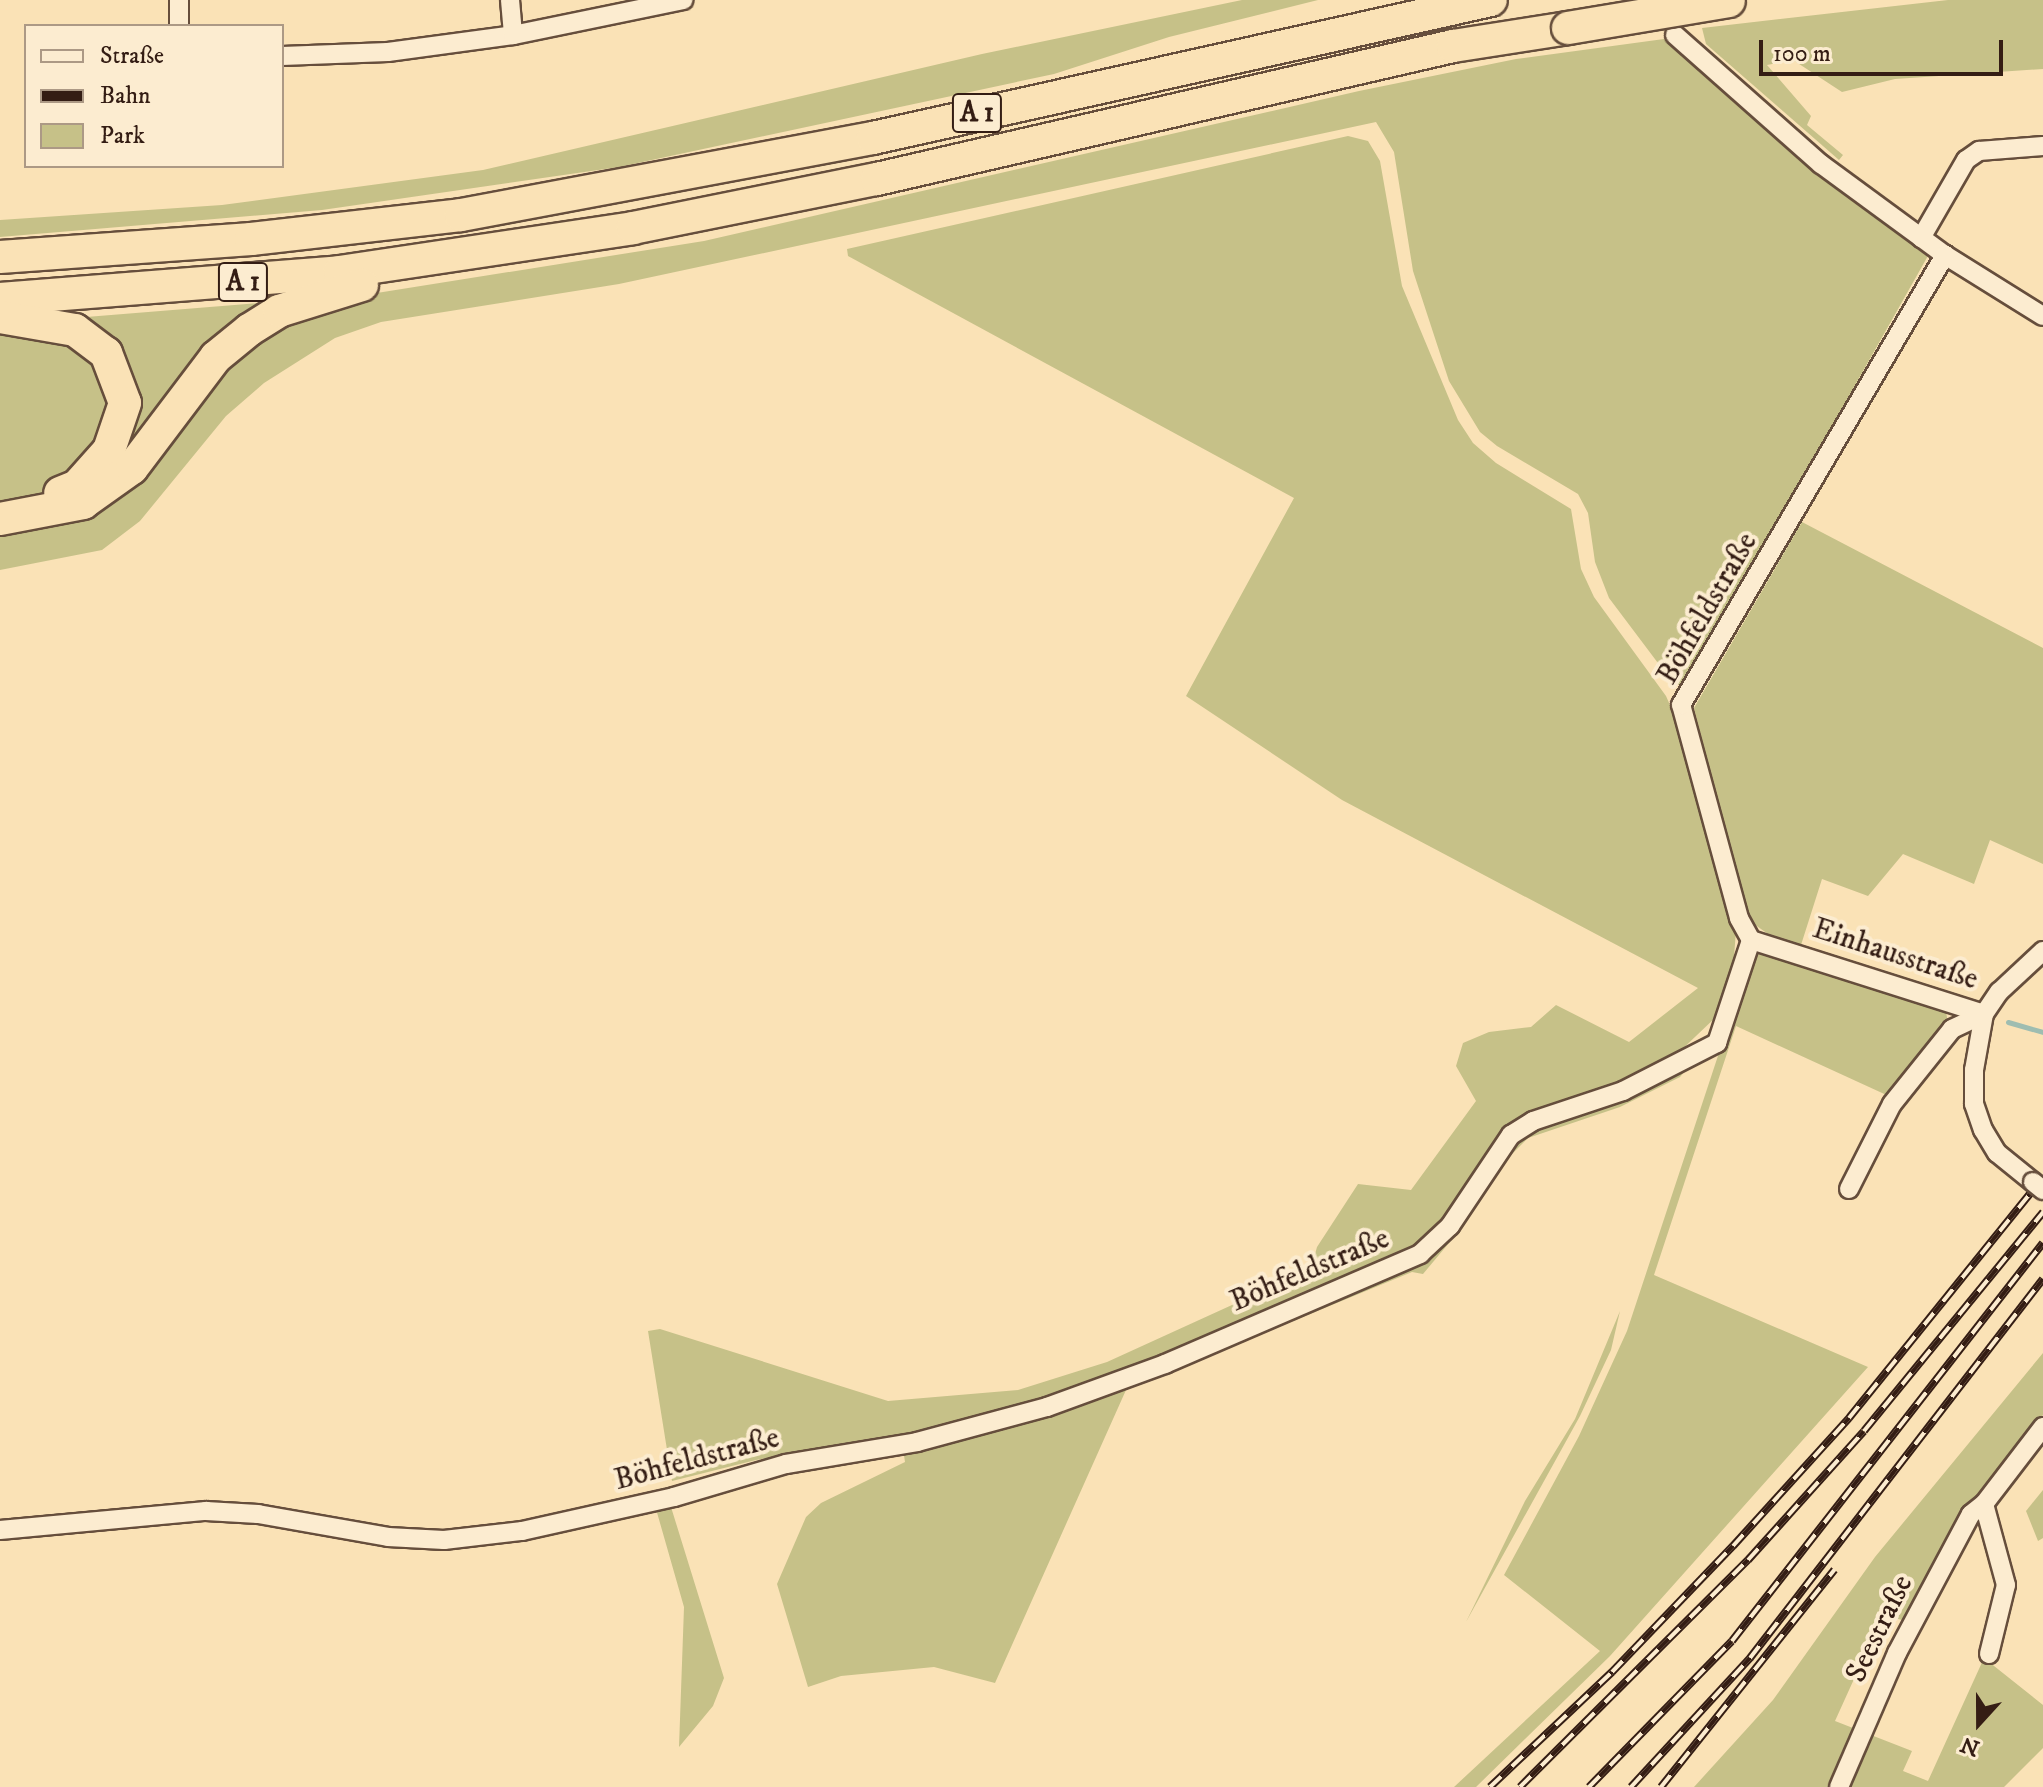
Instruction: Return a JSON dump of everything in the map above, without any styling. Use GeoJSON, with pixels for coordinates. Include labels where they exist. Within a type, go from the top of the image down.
{"type":"FeatureCollection","features":[{"type":"Feature","properties":{"kind":"highway","name":"A 1"},"geometry":{"type":"LineString","coordinates":[[0,257],[251,239],[476,213],[873,138],[1491,0]]}},
{"type":"Feature","properties":{"kind":"highway","name":"A 1"},"geometry":{"type":"LineString","coordinates":[[0,299],[168,289],[485,252],[768,202],[1453,46],[1735,0]]}},
{"type":"Feature","properties":{"kind":"highway"},"geometry":{"type":"LineString","coordinates":[[0,519],[83,503],[132,468],[216,357],[279,311],[485,252]]}},
{"type":"Feature","properties":{"kind":"highway"},"geometry":{"type":"LineString","coordinates":[[0,317],[75,330],[106,353],[125,403],[109,450],[77,486],[36,504],[0,508]]}},
{"type":"Feature","properties":{"kind":"street"},"geometry":{"type":"LineString","coordinates":[[179,0],[179,24]]}},
{"type":"Feature","properties":{"kind":"street"},"geometry":{"type":"LineString","coordinates":[[510,0],[513,35]]}},
{"type":"Feature","properties":{"kind":"street"},"geometry":{"type":"LineString","coordinates":[[284,56],[388,52],[513,35],[683,0]]}},
{"type":"Feature","properties":{"kind":"street"},"geometry":{"type":"LineString","coordinates":[[1675,35],[1821,164],[1945,255],[2043,316]]}},
{"type":"Feature","properties":{"kind":"street"},"geometry":{"type":"LineString","coordinates":[[1921,238],[1966,160],[1979,151],[2043,146]]}},
{"type":"Feature","properties":{"kind":"street","name":"Böhfeldstraße"},"geometry":{"type":"LineString","coordinates":[[0,1530],[206,1511],[258,1514],[388,1537],[479,1538],[607,1513],[772,1467],[917,1442],[1047,1407],[1165,1364],[1420,1254],[1450,1226],[1511,1135],[1555,1112],[1623,1091],[1717,1043],[1751,940],[1739,918],[1681,705],[1945,255]]}},
{"type":"Feature","properties":{"kind":"street","name":"Einhausstraße"},"geometry":{"type":"LineString","coordinates":[[1751,940],[1984,1014],[2043,951]]}},
{"type":"Feature","properties":{"kind":"street"},"geometry":{"type":"LineString","coordinates":[[1984,1014],[1974,1104],[1997,1153],[2038,1186]]}},
{"type":"Feature","properties":{"kind":"street"},"geometry":{"type":"LineString","coordinates":[[1849,1189],[1892,1104],[1952,1029],[1984,1014]]}},
{"type":"Feature","properties":{"kind":"street","name":"Seestraße"},"geometry":{"type":"LineString","coordinates":[[1839,1787],[1897,1653],[1971,1514],[1984,1504],[2043,1427]]}},
{"type":"Feature","properties":{"kind":"street"},"geometry":{"type":"LineString","coordinates":[[1984,1504],[2006,1585],[1989,1654]]}},
{"type":"Feature","properties":{"kind":"green space"},"geometry":{"type":"Polygon","coordinates":[[[1242,0],[1318,0],[1169,37],[1054,74],[619,167],[322,210],[0,237],[0,220],[222,205],[483,170],[982,54],[1242,0]]]}},
{"type":"Feature","properties":{"kind":"green space"},"geometry":{"type":"Polygon","coordinates":[[[1948,0],[2043,0],[2043,69],[1895,79],[1842,92],[1793,60],[1767,65],[1811,116],[1807,125],[1843,155],[1839,160],[1706,44],[1702,28],[1948,0]]]}},
{"type":"Feature","properties":{"kind":"green space"},"geometry":{"type":"Polygon","coordinates":[[[1664,39],[1819,175],[1929,254],[1685,687],[1673,683],[1609,598],[1595,562],[1588,513],[1578,494],[1497,446],[1480,432],[1449,381],[1413,271],[1394,152],[1376,122],[619,284],[381,322],[335,338],[264,383],[226,416],[140,521],[102,550],[0,570],[0,524],[48,520],[253,336],[358,296],[704,241],[1359,91],[1516,59],[1664,39]]]}},
{"type":"Feature","properties":{"kind":"green space"},"geometry":{"type":"Polygon","coordinates":[[[1348,136],[1368,141],[1380,161],[1402,286],[1458,420],[1473,443],[1496,463],[1571,509],[1581,569],[1594,597],[1666,696],[1684,737],[1736,930],[1733,971],[1717,1016],[1675,1056],[1630,1080],[1536,1114],[1421,1246],[1058,1397],[951,1425],[756,1460],[672,1481],[648,1331],[660,1329],[888,1401],[1018,1390],[1107,1362],[1276,1285],[1309,1276],[1317,1247],[1358,1184],[1411,1190],[1476,1101],[1456,1066],[1463,1043],[1489,1032],[1531,1027],[1556,1005],[1629,1042],[1698,988],[1342,800],[1186,696],[1294,498],[848,256],[847,249],[1348,136]]]}},
{"type":"Feature","properties":{"kind":"green space"},"geometry":{"type":"Polygon","coordinates":[[[272,302],[120,467],[126,438],[74,318],[272,302]]]}},
{"type":"Feature","properties":{"kind":"green space"},"geometry":{"type":"Polygon","coordinates":[[[0,325],[73,337],[111,385],[109,435],[47,493],[0,504],[0,325]]]}},
{"type":"Feature","properties":{"kind":"green space"},"geometry":{"type":"Polygon","coordinates":[[[1802,522],[2043,648],[2043,864],[1990,840],[1974,884],[1903,854],[1868,896],[1822,879],[1801,945],[1768,934],[1747,919],[1694,708],[1802,522]]]}},
{"type":"Feature","properties":{"kind":"green space"},"geometry":{"type":"Polygon","coordinates":[[[1760,949],[1946,1011],[1948,1024],[1893,1098],[1736,1026],[1654,1275],[1868,1367],[1610,1656],[1476,1787],[1454,1787],[1600,1651],[1504,1575],[1579,1436],[1627,1331],[1751,956],[1760,949]]]}},
{"type":"Feature","properties":{"kind":"green space"},"geometry":{"type":"Polygon","coordinates":[[[1694,1060],[1680,1077],[1620,1107],[1528,1138],[1504,1162],[1459,1231],[1423,1274],[1412,1272],[1126,1390],[995,1683],[934,1667],[841,1676],[808,1687],[777,1584],[806,1517],[821,1503],[905,1462],[903,1449],[1407,1269],[1517,1138],[1694,1060]]]}},
{"type":"Feature","properties":{"kind":"green space"},"geometry":{"type":"Polygon","coordinates":[[[1620,1311],[1611,1350],[1580,1416],[1466,1622],[1525,1501],[1575,1419],[1620,1311]]]}},
{"type":"Feature","properties":{"kind":"green space"},"geometry":{"type":"Polygon","coordinates":[[[2043,1353],[2043,1415],[1976,1496],[1906,1621],[1883,1615],[1835,1721],[1912,1751],[1903,1771],[1928,1781],[1984,1658],[2043,1705],[2043,1748],[2004,1787],[1694,1787],[1773,1700],[1875,1557],[2043,1353]]]}},
{"type":"Feature","properties":{"kind":"green space"},"geometry":{"type":"Polygon","coordinates":[[[2043,1490],[2043,1538],[2038,1541],[2026,1511],[2043,1490]]]}},
{"type":"Feature","properties":{"kind":"green space"},"geometry":{"type":"Polygon","coordinates":[[[671,1507],[724,1678],[713,1706],[679,1747],[684,1607],[656,1509],[671,1507]]]}},
{"type":"Feature","properties":{"kind":"waterway"},"geometry":{"type":"LineString","coordinates":[[2008,1022],[2043,1032]]}},
{"type":"Feature","properties":{"kind":"railway"},"geometry":{"type":"LineString","coordinates":[[1490,1787],[1612,1672],[1733,1546],[1849,1418],[2043,1178]]}},
{"type":"Feature","properties":{"kind":"railway"},"geometry":{"type":"LineString","coordinates":[[1520,1787],[1748,1560],[1864,1431],[2043,1212]]}},
{"type":"Feature","properties":{"kind":"railway"},"geometry":{"type":"LineString","coordinates":[[1589,1787],[1732,1641],[2043,1243]]}},
{"type":"Feature","properties":{"kind":"railway"},"geometry":{"type":"LineString","coordinates":[[1631,1787],[1750,1658],[2043,1279]]}},
{"type":"Feature","properties":{"kind":"railway"},"geometry":{"type":"LineString","coordinates":[[1661,1787],[1834,1570]]}}]}
